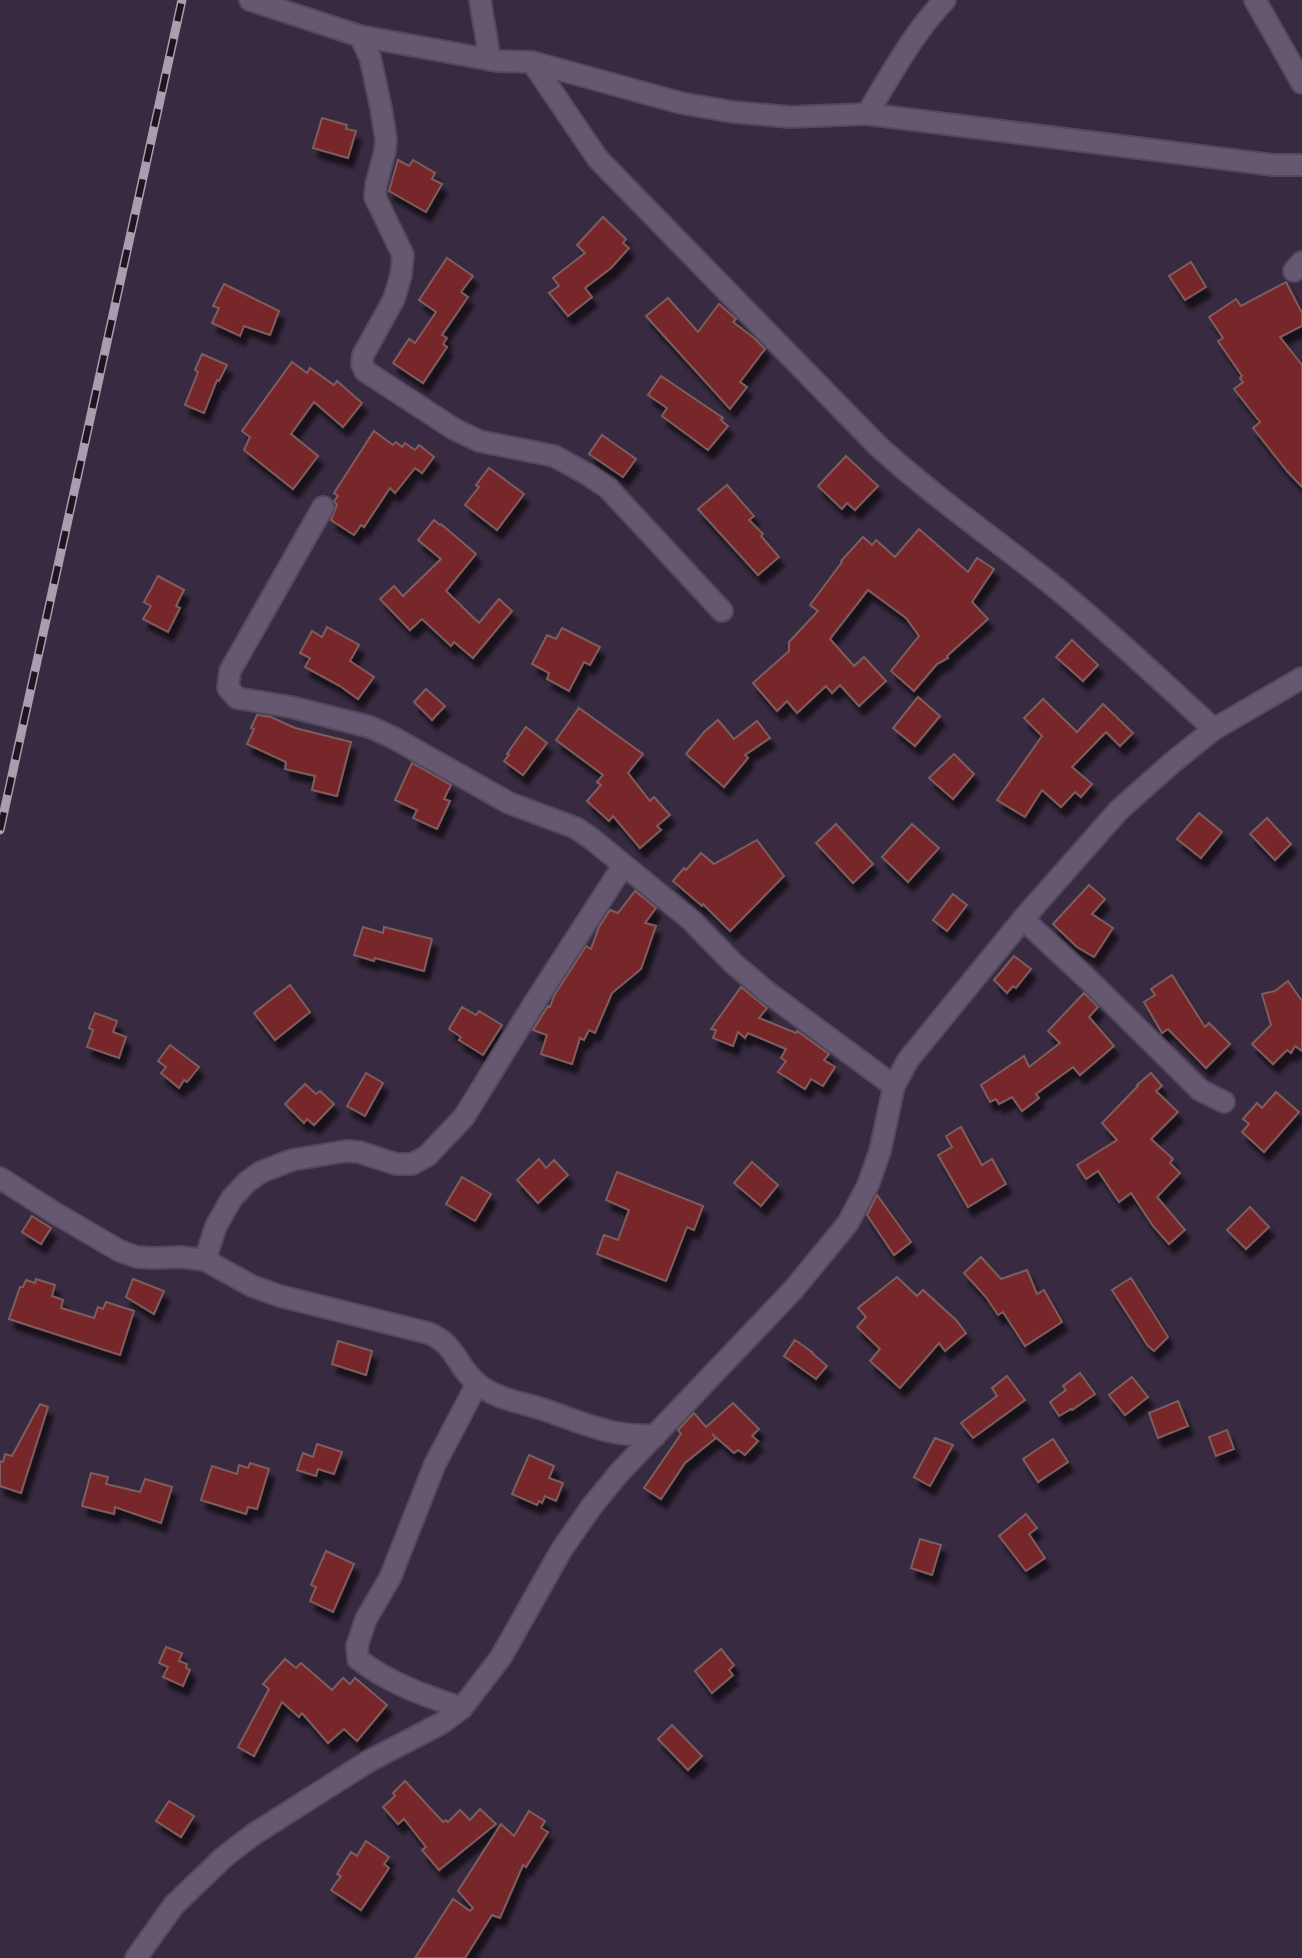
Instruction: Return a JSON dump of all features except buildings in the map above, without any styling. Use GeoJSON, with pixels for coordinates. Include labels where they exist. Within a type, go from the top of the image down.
{"type":"FeatureCollection","features":[{"type":"Feature","properties":{"kind":"street"},"geometry":{"type":"LineString","coordinates":[[250,0],[360,36],[490,60],[532,62],[681,103],[733,112],[790,117],[867,114],[1273,165],[1302,165]]}},
{"type":"Feature","properties":{"kind":"street"},"geometry":{"type":"LineString","coordinates":[[480,0],[490,60]]}},
{"type":"Feature","properties":{"kind":"street"},"geometry":{"type":"LineString","coordinates":[[867,114],[904,55],[945,0]]}},
{"type":"Feature","properties":{"kind":"street"},"geometry":{"type":"LineString","coordinates":[[1255,0],[1302,83]]}},
{"type":"Feature","properties":{"kind":"street"},"geometry":{"type":"LineString","coordinates":[[360,36],[370,57],[386,139],[375,197],[403,255],[394,299],[363,355],[365,371],[454,429],[479,441],[554,456],[608,488],[722,611]]}},
{"type":"Feature","properties":{"kind":"street"},"geometry":{"type":"LineString","coordinates":[[532,62],[598,159],[878,446],[1052,585],[1214,729]]}},
{"type":"Feature","properties":{"kind":"street"},"geometry":{"type":"LineString","coordinates":[[323,507],[230,671],[228,688],[237,698],[291,707],[370,727],[509,803],[576,828],[691,920],[767,992],[894,1086]]}},
{"type":"Feature","properties":{"kind":"street"},"geometry":{"type":"LineString","coordinates":[[136,1958],[174,1905],[224,1857],[254,1834],[369,1761],[442,1723],[462,1708],[501,1657],[562,1549],[592,1506],[794,1289],[848,1223],[868,1185],[880,1151],[894,1086],[908,1060],[1023,919],[1119,810],[1214,729],[1302,678]]}},
{"type":"Feature","properties":{"kind":"street"},"geometry":{"type":"LineString","coordinates":[[205,1260],[216,1226],[232,1198],[261,1172],[292,1160],[346,1151],[396,1164],[412,1164],[427,1156],[464,1117],[623,866]]}},
{"type":"Feature","properties":{"kind":"street"},"geometry":{"type":"LineString","coordinates":[[1023,919],[1200,1090],[1224,1102]]}},
{"type":"Feature","properties":{"kind":"street"},"geometry":{"type":"LineString","coordinates":[[0,1178],[120,1251],[137,1257],[205,1260],[252,1286],[280,1296],[440,1338],[448,1344],[463,1370],[494,1395],[589,1426],[617,1433],[655,1436]]}},
{"type":"Feature","properties":{"kind":"street"},"geometry":{"type":"LineString","coordinates":[[462,1708],[430,1698],[368,1667],[358,1659],[357,1646],[366,1619],[390,1578],[435,1464],[477,1384]]}},
{"type":"Feature","properties":{"kind":"railway"},"geometry":{"type":"LineString","coordinates":[[0,830],[182,0]]}}]}
